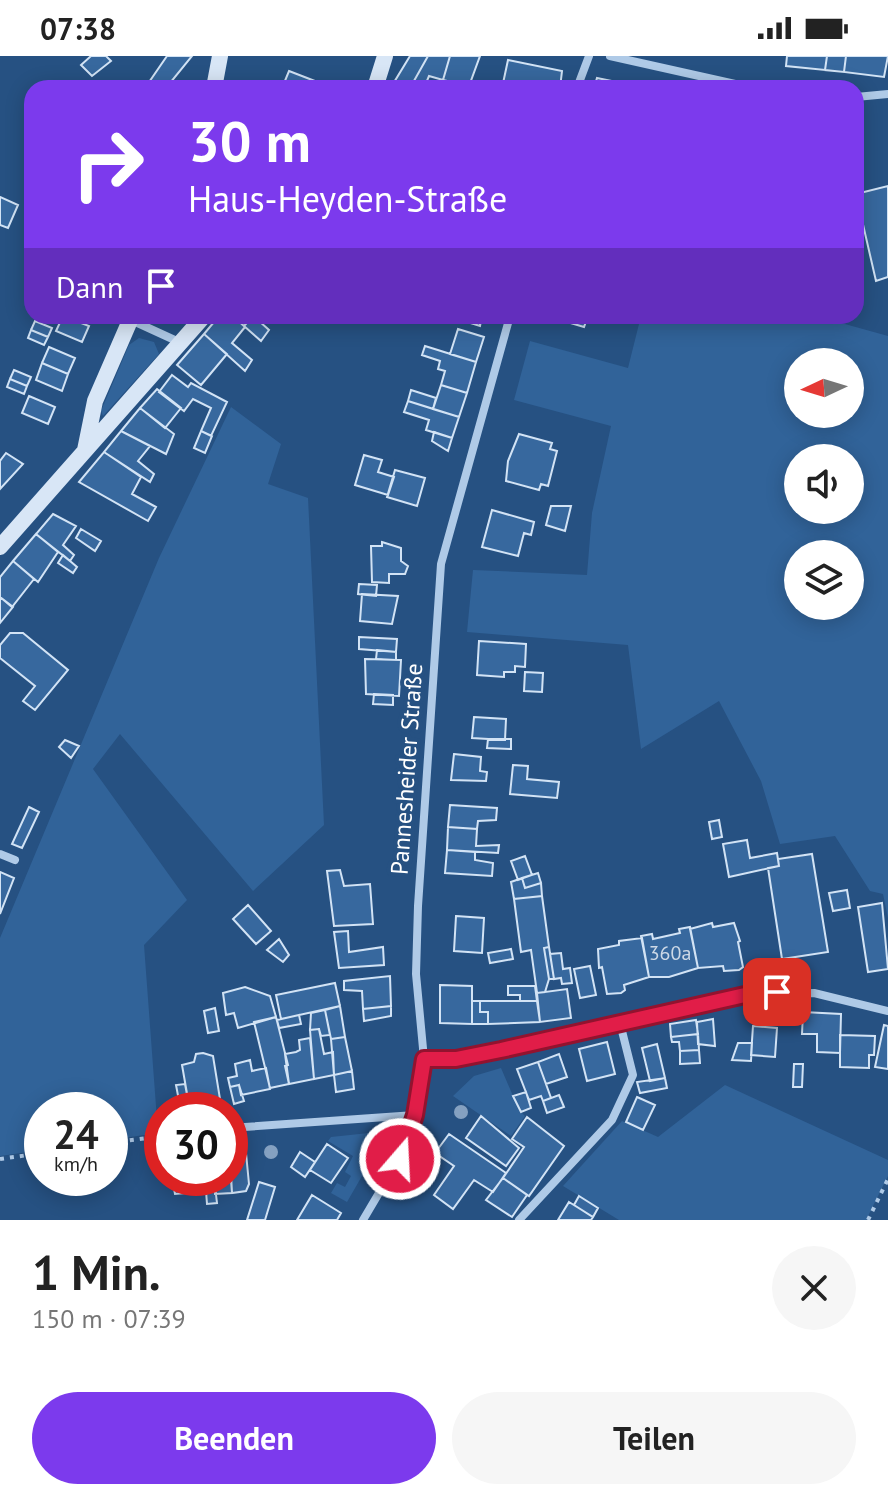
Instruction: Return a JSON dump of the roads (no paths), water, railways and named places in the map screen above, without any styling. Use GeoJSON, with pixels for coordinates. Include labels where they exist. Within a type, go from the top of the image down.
{"type":"FeatureCollection","features":[{"type":"Feature","properties":{"kind":"street"},"geometry":{"type":"LineString","coordinates":[[216,80],[220,56]]}},
{"type":"Feature","properties":{"kind":"street"},"geometry":{"type":"LineString","coordinates":[[378,80],[385,56]]}},
{"type":"Feature","properties":{"kind":"street"},"geometry":{"type":"LineString","coordinates":[[580,80],[589,56]]}},
{"type":"Feature","properties":{"kind":"street"},"geometry":{"type":"LineString","coordinates":[[610,56],[717,80]]}},
{"type":"Feature","properties":{"kind":"street"},"geometry":{"type":"LineString","coordinates":[[864,96],[888,94]]}},
{"type":"Feature","properties":{"kind":"street"},"geometry":{"type":"LineString","coordinates":[[85,450],[95,401],[128,324]]}},
{"type":"Feature","properties":{"kind":"street"},"geometry":{"type":"LineString","coordinates":[[143,324],[179,342]]}},
{"type":"Feature","properties":{"kind":"street"},"geometry":{"type":"LineString","coordinates":[[2,542],[196,324]]}},
{"type":"Feature","properties":{"kind":"street","name":"Pannesheider Straße"},"geometry":{"type":"LineString","coordinates":[[363,1220],[405,1149],[415,1115],[424,1059],[416,974],[418,906],[441,564],[508,324]]}},
{"type":"Feature","properties":{"kind":"street"},"geometry":{"type":"LineString","coordinates":[[0,854],[15,860]]}},
{"type":"Feature","properties":{"kind":"street"},"geometry":{"type":"LineString","coordinates":[[424,1059],[456,1059],[745,995],[814,993],[888,1011]]}},
{"type":"Feature","properties":{"kind":"street"},"geometry":{"type":"LineString","coordinates":[[519,1220],[612,1120],[618,1109],[633,1075],[620,1023]]}},
{"type":"Feature","properties":{"kind":"street"},"geometry":{"type":"LineString","coordinates":[[248,1127],[415,1115]]}}]}
